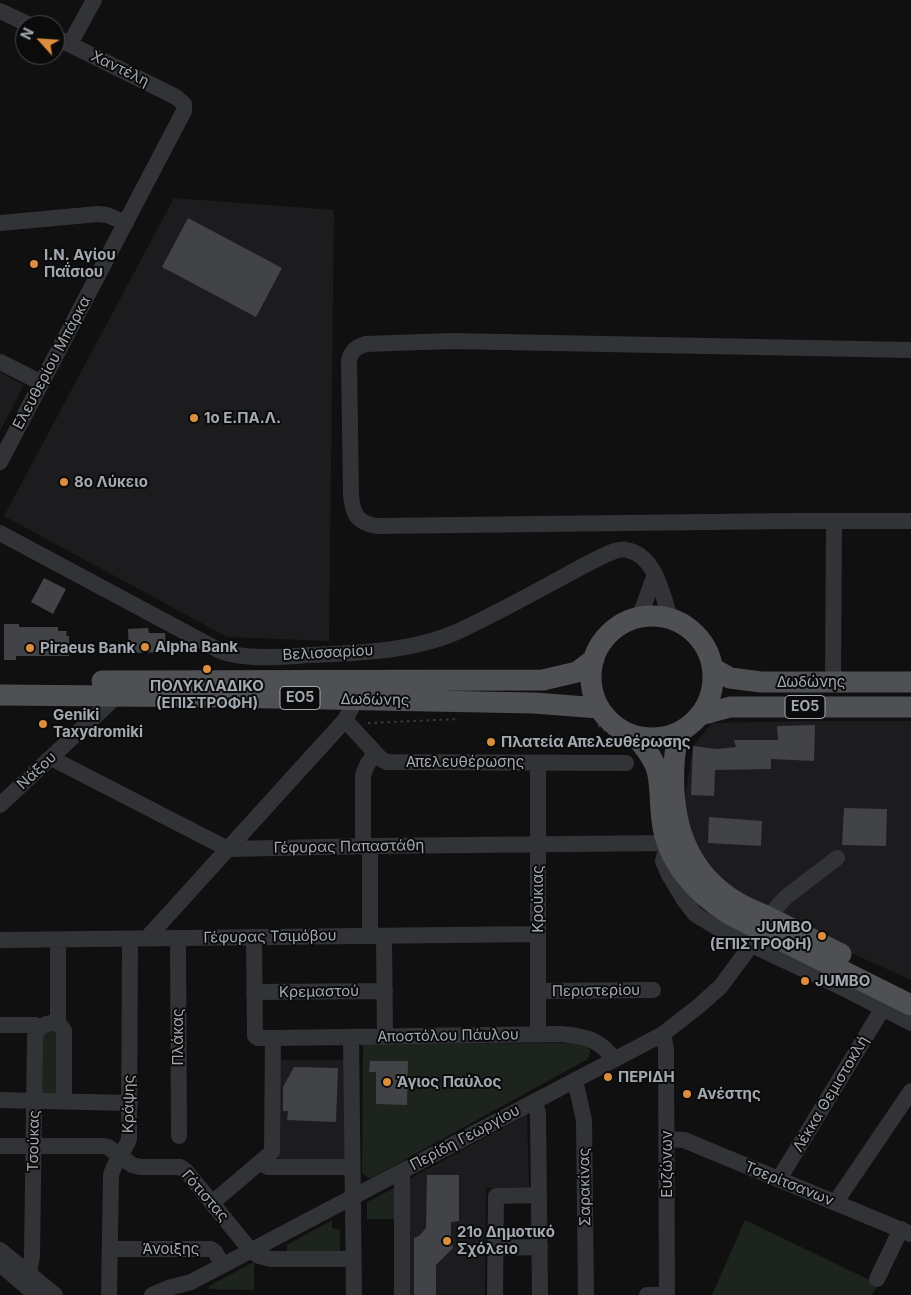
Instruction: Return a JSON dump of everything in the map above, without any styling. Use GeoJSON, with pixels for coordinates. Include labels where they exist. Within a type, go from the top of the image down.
{"type":"FeatureCollection","features":[{"type":"Feature","properties":{"kind":"main road","name":"Δωδώνης"},"geometry":{"type":"LineString","coordinates":[[658,615],[670,617],[691,628],[706,646],[714,669],[712,693],[700,715],[692,724],[679,732],[659,738],[635,736],[613,725],[599,708],[593,695],[591,683],[594,659],[598,648],[613,629],[623,622],[640,616],[658,615]]}},
{"type":"Feature","properties":{"kind":"main road","name":"Δωδώνης"},"geometry":{"type":"LineString","coordinates":[[0,681],[543,680],[577,672],[594,659]]}},
{"type":"Feature","properties":{"kind":"main road","name":"Δωδώνης"},"geometry":{"type":"LineString","coordinates":[[714,669],[730,678],[761,682],[911,682]]}},
{"type":"Feature","properties":{"kind":"main road","name":"Δωδώνης"},"geometry":{"type":"LineString","coordinates":[[0,695],[353,699],[534,703],[599,708]]}},
{"type":"Feature","properties":{"kind":"main road","name":"Δωδώνης"},"geometry":{"type":"LineString","coordinates":[[700,715],[730,707],[911,707]]}},
{"type":"Feature","properties":{"kind":"main road"},"geometry":{"type":"LineString","coordinates":[[679,732],[674,766],[678,823],[688,851],[702,874],[735,901],[911,989]]}},
{"type":"Feature","properties":{"kind":"main road"},"geometry":{"type":"LineString","coordinates":[[635,736],[649,752],[659,772],[662,820],[668,843],[676,861],[697,890],[714,905],[745,923],[911,1005]]}},
{"type":"Feature","properties":{"kind":"street"},"geometry":{"type":"LineString","coordinates":[[70,44],[94,0]]}},
{"type":"Feature","properties":{"kind":"street"},"geometry":{"type":"LineString","coordinates":[[0,11],[15,18]]}},
{"type":"Feature","properties":{"kind":"street","name":"Χαντέλη"},"geometry":{"type":"LineString","coordinates":[[65,42],[176,97],[184,104]]}},
{"type":"Feature","properties":{"kind":"street","name":"Ελευθερίου Μπάρκα"},"geometry":{"type":"LineString","coordinates":[[0,462],[183,113],[184,104]]}},
{"type":"Feature","properties":{"kind":"street"},"geometry":{"type":"LineString","coordinates":[[0,226],[98,214],[126,223]]}},
{"type":"Feature","properties":{"kind":"street"},"geometry":{"type":"LineString","coordinates":[[911,350],[451,341],[366,344],[356,347],[349,360],[352,508],[358,519],[366,524],[376,526],[911,521]]}},
{"type":"Feature","properties":{"kind":"street"},"geometry":{"type":"LineString","coordinates":[[0,362],[42,383]]}},
{"type":"Feature","properties":{"kind":"street"},"geometry":{"type":"LineString","coordinates":[[833,682],[834,522]]}},
{"type":"Feature","properties":{"kind":"street","name":"Βελισσαρίου"},"geometry":{"type":"LineString","coordinates":[[0,533],[218,650],[246,656],[279,657],[335,654],[388,650],[424,643],[459,631],[586,565],[614,551],[620,550],[627,550],[638,556],[655,574],[670,617]]}},
{"type":"Feature","properties":{"kind":"street"},"geometry":{"type":"LineString","coordinates":[[640,616],[655,574]]}},
{"type":"Feature","properties":{"kind":"street","name":"Νάξου"},"geometry":{"type":"LineString","coordinates":[[0,806],[118,695]]}},
{"type":"Feature","properties":{"kind":"street"},"geometry":{"type":"LineString","coordinates":[[147,938],[345,720],[349,714],[353,699]]}},
{"type":"Feature","properties":{"kind":"street","name":"Απελευθέρωσης"},"geometry":{"type":"LineString","coordinates":[[345,720],[383,760],[388,762],[626,763]]}},
{"type":"Feature","properties":{"kind":"street"},"geometry":{"type":"LineString","coordinates":[[375,752],[366,765],[363,775],[366,846],[385,990],[385,1037]]}},
{"type":"Feature","properties":{"kind":"street","name":"Γέφυρας Παπαστάθη"},"geometry":{"type":"LineString","coordinates":[[51,758],[228,849],[668,843]]}},
{"type":"Feature","properties":{"kind":"street","name":"Κρούκιας"},"geometry":{"type":"LineString","coordinates":[[538,762],[538,1034]]}},
{"type":"Feature","properties":{"kind":"street"},"geometry":{"type":"LineString","coordinates":[[668,843],[663,861],[677,890],[695,914],[713,926],[911,1023]]}},
{"type":"Feature","properties":{"kind":"street"},"geometry":{"type":"LineString","coordinates":[[768,917],[786,897],[837,858]]}},
{"type":"Feature","properties":{"kind":"street","name":"Γέφυρας Τσιμόβου"},"geometry":{"type":"LineString","coordinates":[[2,940],[538,934]]}},
{"type":"Feature","properties":{"kind":"street"},"geometry":{"type":"LineString","coordinates":[[212,1203],[272,1152],[273,1038],[258,1038],[254,1036],[254,937]]}},
{"type":"Feature","properties":{"kind":"street","name":"Πλάκας"},"geometry":{"type":"LineString","coordinates":[[178,938],[179,1136]]}},
{"type":"Feature","properties":{"kind":"street","name":"Κράψης"},"geometry":{"type":"LineString","coordinates":[[109,1295],[111,1176],[129,1139],[130,939]]}},
{"type":"Feature","properties":{"kind":"street","name":"Τσούκας"},"geometry":{"type":"LineString","coordinates":[[58,940],[58,1024],[62,1027],[64,1036],[64,1101]]}},
{"type":"Feature","properties":{"kind":"street","name":"Περίδη Γεωργίου"},"geometry":{"type":"LineString","coordinates":[[152,1295],[168,1288],[184,1290],[223,1265],[663,1034],[721,986],[752,944]]}},
{"type":"Feature","properties":{"kind":"street","name":"Κρεμαστού"},"geometry":{"type":"LineString","coordinates":[[254,992],[385,990]]}},
{"type":"Feature","properties":{"kind":"street","name":"Περιστερίου"},"geometry":{"type":"LineString","coordinates":[[538,991],[653,990]]}},
{"type":"Feature","properties":{"kind":"street","name":"Λέκκα Θεμιστοκλή"},"geometry":{"type":"LineString","coordinates":[[779,1180],[883,1008]]}},
{"type":"Feature","properties":{"kind":"street"},"geometry":{"type":"LineString","coordinates":[[0,1025],[39,1027],[45,1024],[58,1024]]}},
{"type":"Feature","properties":{"kind":"street","name":"Τσούκας"},"geometry":{"type":"LineString","coordinates":[[29,1274],[32,1256],[35,1037],[39,1027]]}},
{"type":"Feature","properties":{"kind":"street","name":"Αποστόλου Πάυλου"},"geometry":{"type":"LineString","coordinates":[[273,1038],[561,1034],[585,1037],[603,1046],[614,1059]]}},
{"type":"Feature","properties":{"kind":"street","name":"Ευζώνων"},"geometry":{"type":"LineString","coordinates":[[663,1034],[666,1049],[667,1295]]}},
{"type":"Feature","properties":{"kind":"street"},"geometry":{"type":"LineString","coordinates":[[351,1037],[354,1295]]}},
{"type":"Feature","properties":{"kind":"street","name":"Σαρακίνας"},"geometry":{"type":"LineString","coordinates":[[575,1080],[584,1120],[586,1295]]}},
{"type":"Feature","properties":{"kind":"street"},"geometry":{"type":"LineString","coordinates":[[836,1203],[911,1091]]}},
{"type":"Feature","properties":{"kind":"street"},"geometry":{"type":"LineString","coordinates":[[0,1100],[130,1102]]}},
{"type":"Feature","properties":{"kind":"street"},"geometry":{"type":"LineString","coordinates":[[535,1101],[538,1114],[540,1295]]}},
{"type":"Feature","properties":{"kind":"street","name":"Τσερίτσανων"},"geometry":{"type":"LineString","coordinates":[[667,1139],[684,1140],[906,1232]]}},
{"type":"Feature","properties":{"kind":"street"},"geometry":{"type":"LineString","coordinates":[[0,1146],[104,1146],[120,1156]]}},
{"type":"Feature","properties":{"kind":"street","name":"Γότιστας"},"geometry":{"type":"LineString","coordinates":[[120,1156],[132,1165],[140,1168],[183,1168],[251,1251]]}},
{"type":"Feature","properties":{"kind":"street"},"geometry":{"type":"LineString","coordinates":[[259,1163],[268,1167],[352,1168]]}},
{"type":"Feature","properties":{"kind":"street"},"geometry":{"type":"LineString","coordinates":[[402,1171],[402,1295]]}},
{"type":"Feature","properties":{"kind":"street"},"geometry":{"type":"LineString","coordinates":[[495,1295],[496,1196],[539,1195]]}},
{"type":"Feature","properties":{"kind":"street"},"geometry":{"type":"LineString","coordinates":[[877,1279],[906,1232]]}},
{"type":"Feature","properties":{"kind":"street"},"geometry":{"type":"LineString","coordinates":[[496,1248],[540,1247]]}},
{"type":"Feature","properties":{"kind":"street","name":"Άνοιξης"},"geometry":{"type":"LineString","coordinates":[[110,1249],[211,1249],[223,1265]]}},
{"type":"Feature","properties":{"kind":"street"},"geometry":{"type":"LineString","coordinates":[[0,1250],[55,1295]]}},
{"type":"Feature","properties":{"kind":"street"},"geometry":{"type":"LineString","coordinates":[[251,1251],[271,1259],[353,1259]]}},
{"type":"Feature","properties":{"kind":"street"},"geometry":{"type":"LineString","coordinates":[[0,1264],[36,1295]]}},
{"type":"Feature","properties":{"kind":"street"},"geometry":{"type":"LineString","coordinates":[[647,1295],[667,1295]]}},
{"type":"Feature","properties":{"kind":"shaded area","name":"1ο Ε.ΠΑ.Λ."},"geometry":{"type":"Polygon","coordinates":[[[174,198],[334,210],[329,641],[227,637],[4,516],[174,198]]]}},
{"type":"Feature","properties":{"kind":"shaded area"},"geometry":{"type":"Polygon","coordinates":[[[0,372],[24,385],[0,431],[0,372]]]}},
{"type":"Feature","properties":{"kind":"shaded area"},"geometry":{"type":"Polygon","coordinates":[[[911,721],[911,980],[838,947],[726,885],[705,861],[695,840],[685,808],[685,797],[693,746],[712,723],[911,721]]]}},
{"type":"Feature","properties":{"kind":"shaded area"},"geometry":{"type":"Polygon","coordinates":[[[57,1028],[57,1092],[55,1095],[42,1096],[40,1040],[45,1032],[57,1028]]]}},
{"type":"Feature","properties":{"kind":"shaded area"},"geometry":{"type":"Polygon","coordinates":[[[576,1043],[586,1046],[590,1050],[589,1057],[586,1060],[375,1176],[370,1178],[362,1172],[363,1044],[576,1043]]]}},
{"type":"Feature","properties":{"kind":"shaded area"},"geometry":{"type":"Polygon","coordinates":[[[279,1060],[344,1060],[345,1161],[279,1160],[279,1060]]]}},
{"type":"Feature","properties":{"kind":"shaded area","name":"21ο Δημοτικό Σχόλειο"},"geometry":{"type":"Polygon","coordinates":[[[527,1115],[529,1187],[486,1188],[485,1295],[409,1295],[409,1179],[527,1115]]]}},
{"type":"Feature","properties":{"kind":"shaded area"},"geometry":{"type":"Polygon","coordinates":[[[398,1186],[399,1219],[367,1219],[367,1202],[398,1186]]]}},
{"type":"Feature","properties":{"kind":"shaded area"},"geometry":{"type":"Polygon","coordinates":[[[332,1220],[332,1228],[340,1230],[340,1252],[287,1253],[287,1245],[332,1220]]]}},
{"type":"Feature","properties":{"kind":"shaded area"},"geometry":{"type":"Polygon","coordinates":[[[745,1220],[878,1284],[872,1295],[712,1295],[745,1220]]]}},
{"type":"Feature","properties":{"kind":"shaded area"},"geometry":{"type":"Polygon","coordinates":[[[254,1262],[254,1290],[209,1289],[209,1286],[254,1262]]]}},
{"type":"Feature","properties":{"kind":"building"},"geometry":{"type":"Polygon","coordinates":[[[188,218],[282,268],[256,317],[162,267],[188,218]]]}},
{"type":"Feature","properties":{"kind":"building"},"geometry":{"type":"Polygon","coordinates":[[[44,578],[66,589],[53,614],[31,602],[44,578]]]}},
{"type":"Feature","properties":{"kind":"building"},"geometry":{"type":"Polygon","coordinates":[[[4,624],[19,624],[19,627],[58,627],[58,631],[67,631],[66,636],[69,636],[69,656],[16,656],[16,660],[4,660],[4,624]]]}},
{"type":"Feature","properties":{"kind":"building"},"geometry":{"type":"Polygon","coordinates":[[[148,628],[149,633],[165,633],[166,652],[129,653],[128,629],[148,628]]]}},
{"type":"Feature","properties":{"kind":"building"},"geometry":{"type":"Polygon","coordinates":[[[815,725],[814,761],[771,759],[771,769],[715,770],[714,796],[691,795],[693,746],[717,749],[736,747],[734,740],[778,740],[777,726],[815,725]]]}},
{"type":"Feature","properties":{"kind":"building"},"geometry":{"type":"Polygon","coordinates":[[[844,808],[887,809],[886,846],[842,845],[844,808]]]}},
{"type":"Feature","properties":{"kind":"building"},"geometry":{"type":"Polygon","coordinates":[[[709,817],[762,821],[761,846],[708,843],[709,817]]]}},
{"type":"Feature","properties":{"kind":"building"},"geometry":{"type":"Polygon","coordinates":[[[370,1061],[408,1061],[407,1105],[376,1104],[376,1072],[369,1072],[370,1061]]]}},
{"type":"Feature","properties":{"kind":"building"},"geometry":{"type":"Polygon","coordinates":[[[294,1067],[338,1068],[336,1122],[287,1120],[288,1111],[283,1111],[283,1087],[294,1067]]]}},
{"type":"Feature","properties":{"kind":"building"},"geometry":{"type":"Polygon","coordinates":[[[427,1175],[459,1175],[459,1221],[451,1222],[453,1248],[436,1265],[436,1295],[414,1295],[414,1238],[419,1236],[426,1228],[427,1175]]]}},
{"type":"Feature","properties":{"kind":"place","name":"Ι.Ν. Αγίου Παΐσιου"},"geometry":{"type":"Point","coordinates":[34,264]}},
{"type":"Feature","properties":{"kind":"place","name":"1ο Ε.ΠΑ.Λ."},"geometry":{"type":"Point","coordinates":[194,418]}},
{"type":"Feature","properties":{"kind":"place","name":"8ο Λύκειο"},"geometry":{"type":"Point","coordinates":[64,482]}},
{"type":"Feature","properties":{"kind":"place","name":"Alpha Bank"},"geometry":{"type":"Point","coordinates":[145,647]}},
{"type":"Feature","properties":{"kind":"place","name":"Piraeus Bank"},"geometry":{"type":"Point","coordinates":[30,648]}},
{"type":"Feature","properties":{"kind":"place","name":"ΠΟΛΥΚΛΑΔΙΚΟ (ΕΠΙΣΤΡΟΦΗ)"},"geometry":{"type":"Point","coordinates":[207,669]}},
{"type":"Feature","properties":{"kind":"place","name":"Geniki Taxydromiki"},"geometry":{"type":"Point","coordinates":[43,724]}},
{"type":"Feature","properties":{"kind":"place","name":"Πλατεία Απελευθέρωσης"},"geometry":{"type":"Point","coordinates":[491,742]}},
{"type":"Feature","properties":{"kind":"place","name":"JUMBO (ΕΠΙΣΤΡΟΦΗ)"},"geometry":{"type":"Point","coordinates":[822,936]}},
{"type":"Feature","properties":{"kind":"place","name":"JUMBO"},"geometry":{"type":"Point","coordinates":[805,981]}},
{"type":"Feature","properties":{"kind":"place","name":"ΠΕΡΙΔΗ"},"geometry":{"type":"Point","coordinates":[608,1077]}},
{"type":"Feature","properties":{"kind":"place","name":"Άγιος Παύλος"},"geometry":{"type":"Point","coordinates":[387,1082]}},
{"type":"Feature","properties":{"kind":"place","name":"Ανέστης"},"geometry":{"type":"Point","coordinates":[687,1094]}},
{"type":"Feature","properties":{"kind":"place","name":"21ο Δημοτικό Σχόλειο"},"geometry":{"type":"Point","coordinates":[447,1241]}}]}
